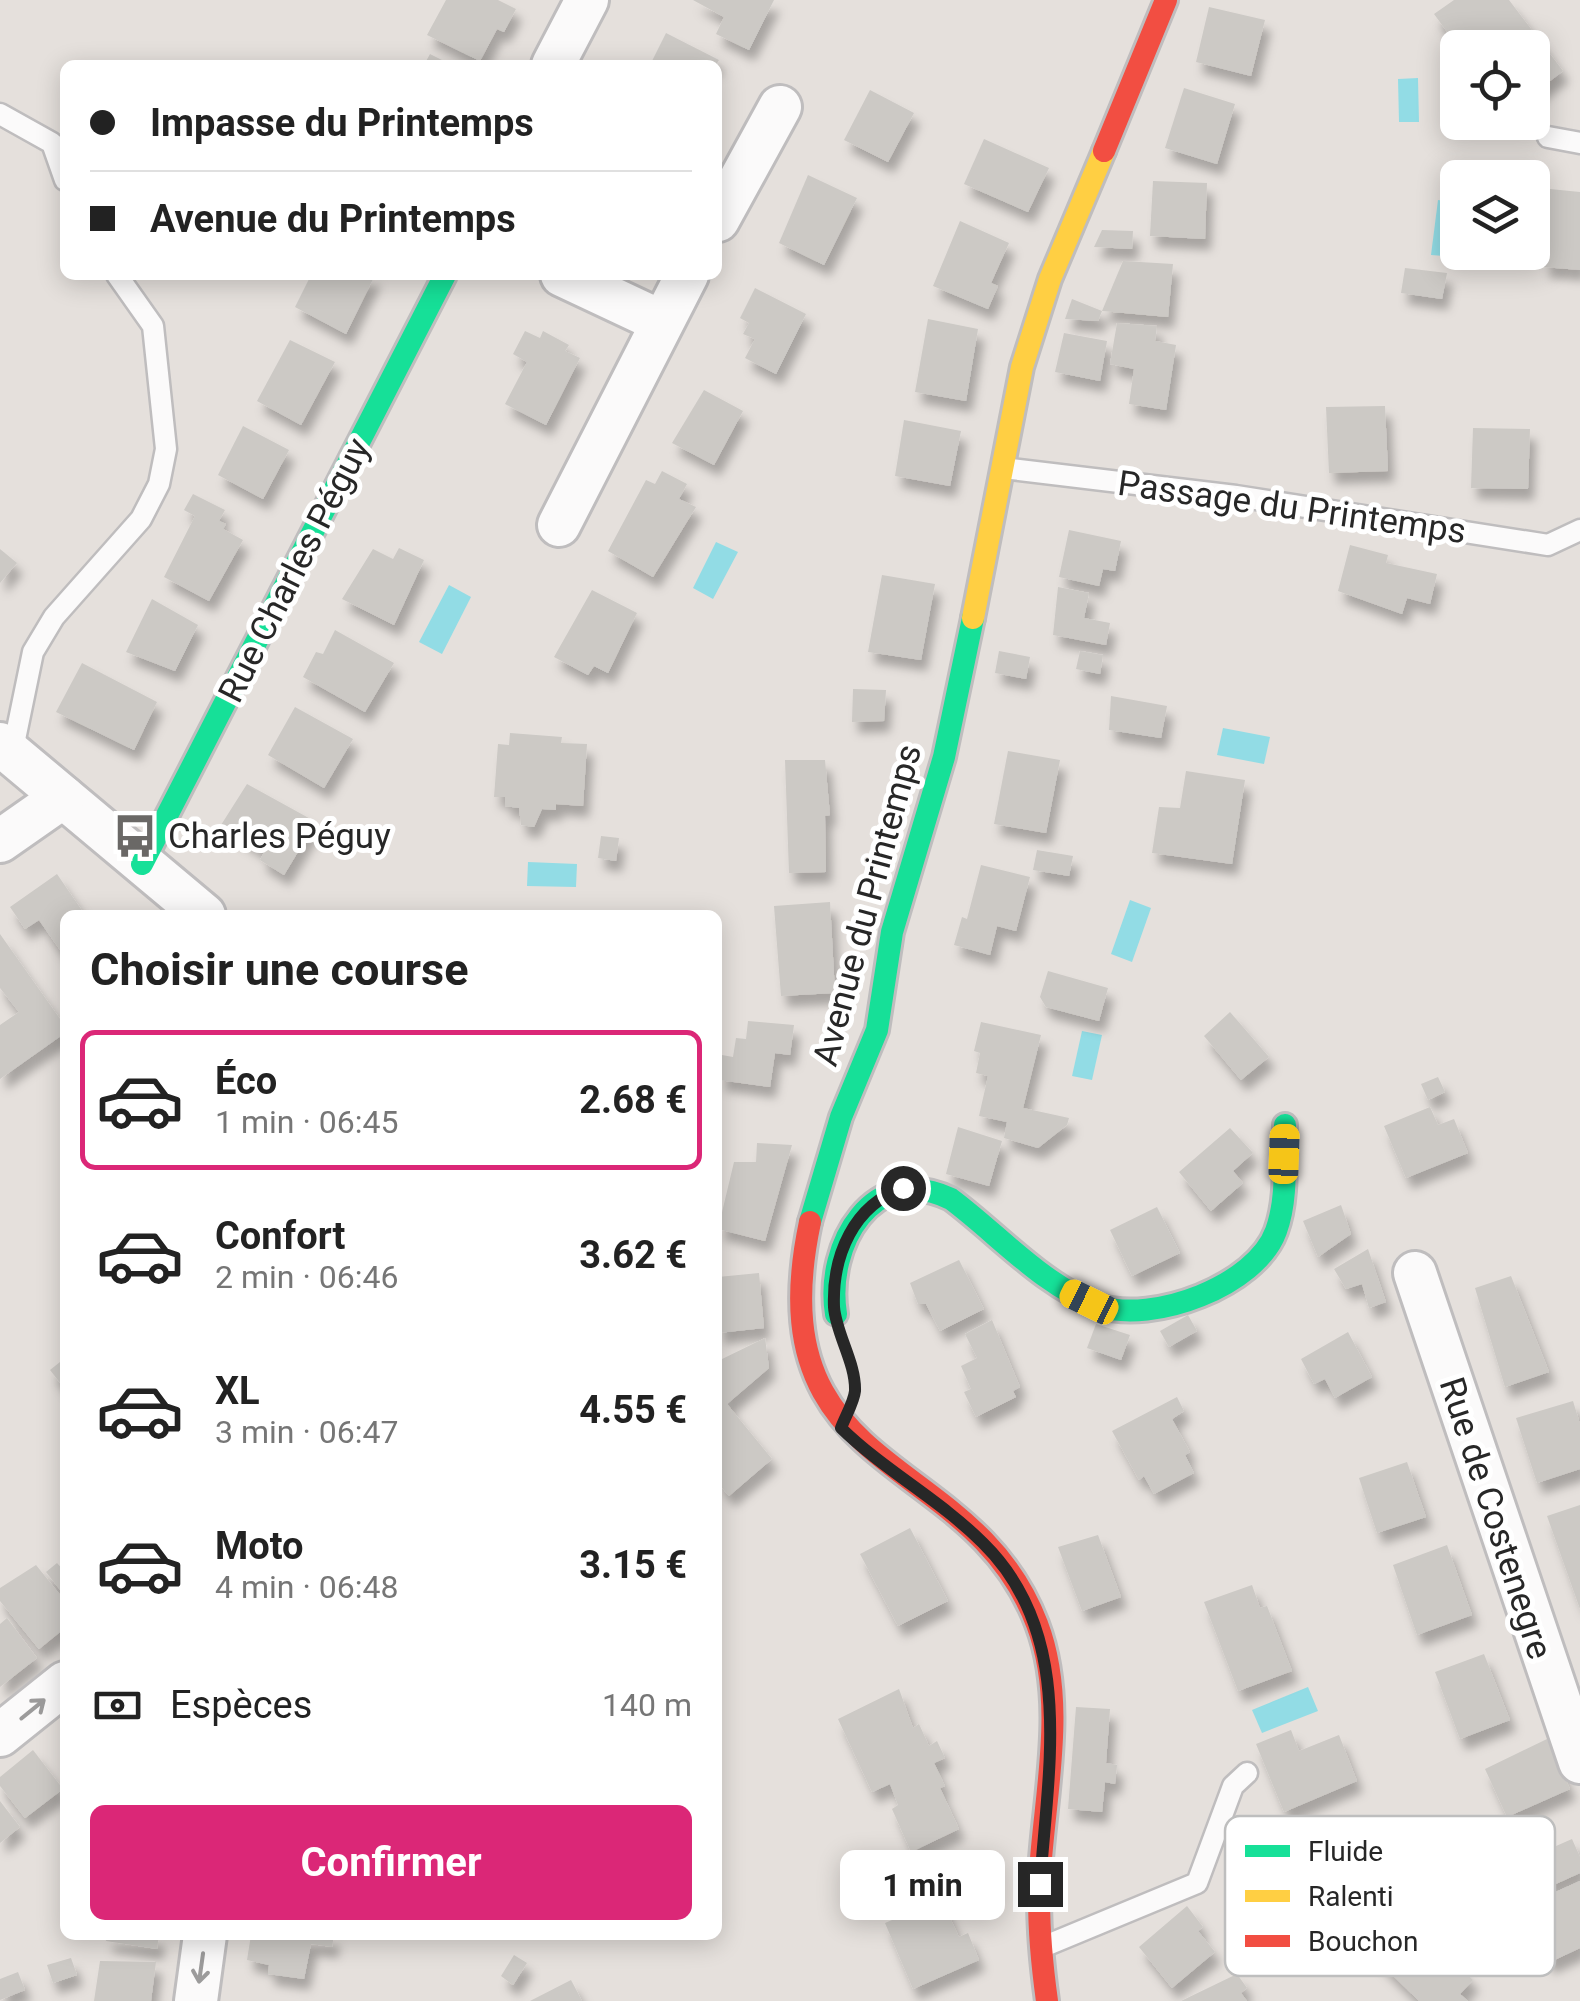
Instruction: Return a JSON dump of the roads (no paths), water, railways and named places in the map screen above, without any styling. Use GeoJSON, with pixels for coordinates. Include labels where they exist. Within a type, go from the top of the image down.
{"type":"FeatureCollection","features":[{"type":"Feature","properties":{"kind":"street"},"geometry":{"type":"LineString","coordinates":[[556,60],[587,0]]}},
{"type":"Feature","properties":{"kind":"street","name":"Avenue du Printemps"},"geometry":{"type":"LineString","coordinates":[[1047,2001],[1038,1916],[1053,1702],[1040,1634],[1018,1586],[986,1545],[931,1496],[876,1463],[841,1428],[814,1371],[802,1295],[810,1226],[842,1114],[866,1064],[881,1015],[892,926],[954,716],[1001,468],[1036,319],[1143,68],[1166,0]]}},
{"type":"Feature","properties":{"kind":"street"},"geometry":{"type":"LineString","coordinates":[[722,213],[780,107]]}},
{"type":"Feature","properties":{"kind":"street","name":"Rue Charles Péguy"},"geometry":{"type":"LineString","coordinates":[[142,864],[442,280]]}},
{"type":"Feature","properties":{"kind":"street"},"geometry":{"type":"LineString","coordinates":[[573,280],[662,322]]}},
{"type":"Feature","properties":{"kind":"street"},"geometry":{"type":"LineString","coordinates":[[559,525],[685,280]]}},
{"type":"Feature","properties":{"kind":"street"},"geometry":{"type":"LineString","coordinates":[[6,749],[198,910]]}},
{"type":"Feature","properties":{"kind":"street"},"geometry":{"type":"LineString","coordinates":[[0,841],[63,797]]}},
{"type":"Feature","properties":{"kind":"street"},"geometry":{"type":"LineString","coordinates":[[842,1340],[834,1306],[844,1247],[856,1218],[878,1197],[903,1188],[949,1198],[1050,1282],[1089,1302],[1128,1312],[1165,1308],[1205,1293],[1256,1263],[1273,1238],[1282,1211],[1285,1125]]}},
{"type":"Feature","properties":{"kind":"street","name":"Rue de Costenegre"},"geometry":{"type":"LineString","coordinates":[[1415,1273],[1580,1762]]}},
{"type":"Feature","properties":{"kind":"street"},"geometry":{"type":"LineString","coordinates":[[841,1428],[855,1391]]}},
{"type":"Feature","properties":{"kind":"street"},"geometry":{"type":"LineString","coordinates":[[0,1736],[60,1688]]}},
{"type":"Feature","properties":{"kind":"street"},"geometry":{"type":"LineString","coordinates":[[196,2001],[204,1940]]}},
{"type":"Feature","properties":{"kind":"lane"},"geometry":{"type":"LineString","coordinates":[[0,114],[52,143],[60,166]]}},
{"type":"Feature","properties":{"kind":"lane"},"geometry":{"type":"LineString","coordinates":[[1550,137],[1580,143]]}},
{"type":"Feature","properties":{"kind":"lane"},"geometry":{"type":"LineString","coordinates":[[6,749],[33,652],[54,618],[142,519],[159,484],[166,449],[153,326],[121,280]]}},
{"type":"Feature","properties":{"kind":"lane","name":"Passage du Printemps"},"geometry":{"type":"LineString","coordinates":[[1001,468],[1236,496],[1548,544],[1580,530]]}},
{"type":"Feature","properties":{"kind":"lane"},"geometry":{"type":"LineString","coordinates":[[1042,1948],[1197,1883],[1233,1786],[1247,1773]]}},
{"type":"Feature","properties":{"kind":"water"},"geometry":{"type":"Polygon","coordinates":[[[1418,78],[1419,122],[1399,122],[1398,79],[1418,78]]]}},
{"type":"Feature","properties":{"kind":"water"},"geometry":{"type":"Polygon","coordinates":[[[1438,200],[1440,256],[1431,255],[1438,200]]]}},
{"type":"Feature","properties":{"kind":"water"},"geometry":{"type":"Polygon","coordinates":[[[716,542],[738,552],[713,599],[693,588],[716,542]]]}},
{"type":"Feature","properties":{"kind":"water"},"geometry":{"type":"Polygon","coordinates":[[[449,585],[471,597],[442,654],[419,642],[449,585]]]}},
{"type":"Feature","properties":{"kind":"water"},"geometry":{"type":"Polygon","coordinates":[[[1223,728],[1270,737],[1264,764],[1217,755],[1223,728]]]}},
{"type":"Feature","properties":{"kind":"water"},"geometry":{"type":"Polygon","coordinates":[[[528,862],[577,864],[576,887],[527,886],[528,862]]]}},
{"type":"Feature","properties":{"kind":"water"},"geometry":{"type":"Polygon","coordinates":[[[1130,900],[1151,908],[1132,962],[1111,954],[1130,900]]]}},
{"type":"Feature","properties":{"kind":"water"},"geometry":{"type":"Polygon","coordinates":[[[1082,1031],[1102,1035],[1092,1080],[1072,1076],[1082,1031]]]}},
{"type":"Feature","properties":{"kind":"water"},"geometry":{"type":"Polygon","coordinates":[[[1308,1687],[1318,1711],[1262,1733],[1252,1710],[1308,1687]]]}},
{"type":"Feature","properties":{"kind":"place","name":"Charles Péguy"},"geometry":{"type":"Point","coordinates":[135,836]}}]}
